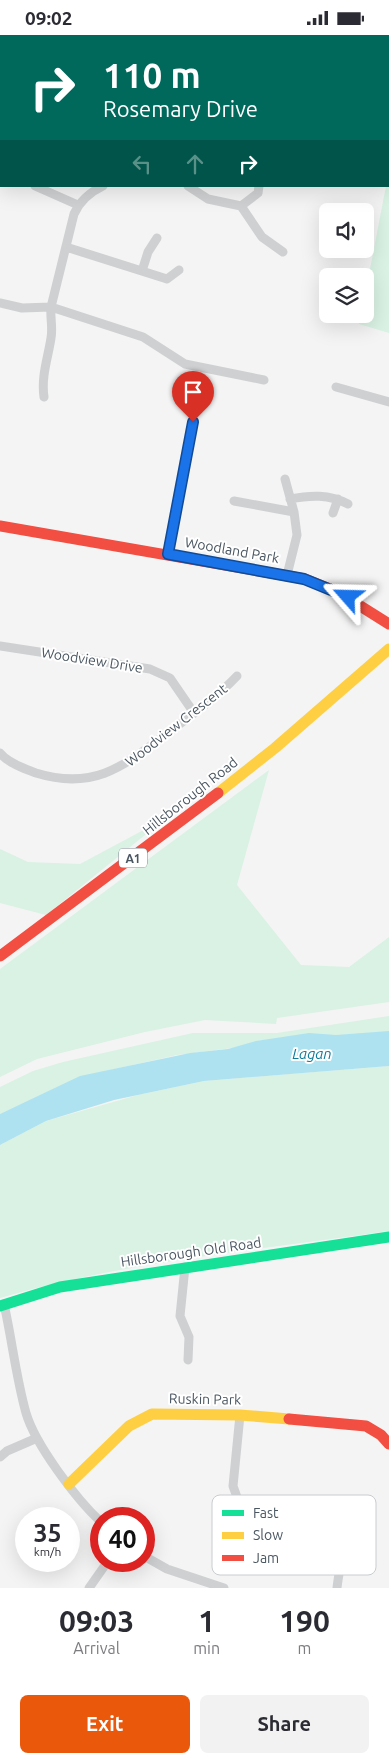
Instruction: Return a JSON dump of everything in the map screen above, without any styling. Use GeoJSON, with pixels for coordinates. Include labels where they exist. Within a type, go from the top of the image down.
{"type":"FeatureCollection","features":[{"type":"Feature","properties":{"kind":"main road","name":"Woodland Park"},"geometry":{"type":"LineString","coordinates":[[0,526],[287,575],[338,592],[389,624]]}},
{"type":"Feature","properties":{"kind":"main road","name":"Hillsborough Road"},"geometry":{"type":"LineString","coordinates":[[0,956],[170,831],[275,748],[386,656]]}},
{"type":"Feature","properties":{"kind":"main road","name":"Hillsborough Old Road"},"geometry":{"type":"LineString","coordinates":[[2,1305],[60,1287],[389,1237]]}},
{"type":"Feature","properties":{"kind":"main road","name":"Ruskin Park"},"geometry":{"type":"LineString","coordinates":[[69,1484],[129,1426],[152,1414],[240,1415],[366,1426],[381,1435],[389,1444]]}},
{"type":"Feature","properties":{"kind":"street"},"geometry":{"type":"LineString","coordinates":[[36,187],[78,205]]}},
{"type":"Feature","properties":{"kind":"street"},"geometry":{"type":"LineString","coordinates":[[44,397],[42,383],[52,335],[49,321],[51,307],[66,247],[78,205],[94,190],[101,187]]}},
{"type":"Feature","properties":{"kind":"street"},"geometry":{"type":"LineString","coordinates":[[190,187],[208,199],[241,206],[262,237],[283,253]]}},
{"type":"Feature","properties":{"kind":"street"},"geometry":{"type":"LineString","coordinates":[[241,206],[258,193],[259,187]]}},
{"type":"Feature","properties":{"kind":"street"},"geometry":{"type":"LineString","coordinates":[[142,271],[148,251],[157,238]]}},
{"type":"Feature","properties":{"kind":"street"},"geometry":{"type":"LineString","coordinates":[[66,247],[167,279],[179,270]]}},
{"type":"Feature","properties":{"kind":"street"},"geometry":{"type":"LineString","coordinates":[[0,303],[22,308],[51,307],[64,313],[143,337],[185,364],[264,380]]}},
{"type":"Feature","properties":{"kind":"street"},"geometry":{"type":"LineString","coordinates":[[336,387],[389,402]]}},
{"type":"Feature","properties":{"kind":"street"},"geometry":{"type":"LineString","coordinates":[[168,554],[193,422]]}},
{"type":"Feature","properties":{"kind":"street"},"geometry":{"type":"LineString","coordinates":[[285,479],[294,512],[297,535],[287,575]]}},
{"type":"Feature","properties":{"kind":"street"},"geometry":{"type":"LineString","coordinates":[[290,499],[306,495],[338,499],[348,504]]}},
{"type":"Feature","properties":{"kind":"street"},"geometry":{"type":"LineString","coordinates":[[334,513],[338,499]]}},
{"type":"Feature","properties":{"kind":"street"},"geometry":{"type":"LineString","coordinates":[[234,501],[294,512]]}},
{"type":"Feature","properties":{"kind":"street","name":"Woodview Drive"},"geometry":{"type":"LineString","coordinates":[[0,646],[150,669],[170,678],[194,713]]}},
{"type":"Feature","properties":{"kind":"street","name":"Woodview Crescent"},"geometry":{"type":"LineString","coordinates":[[0,753],[26,769],[57,779],[78,779],[103,775],[124,766],[219,695],[237,676]]}},
{"type":"Feature","properties":{"kind":"street"},"geometry":{"type":"LineString","coordinates":[[185,1267],[180,1316],[189,1337],[188,1360]]}},
{"type":"Feature","properties":{"kind":"street"},"geometry":{"type":"LineString","coordinates":[[2,1305],[26,1413],[37,1438],[69,1484],[90,1509]]}},
{"type":"Feature","properties":{"kind":"street"},"geometry":{"type":"LineString","coordinates":[[236,1495],[233,1486],[240,1415]]}},
{"type":"Feature","properties":{"kind":"street"},"geometry":{"type":"LineString","coordinates":[[0,1457],[8,1451],[37,1438]]}},
{"type":"Feature","properties":{"kind":"street"},"geometry":{"type":"LineString","coordinates":[[155,1562],[209,1586],[224,1588]]}},
{"type":"Feature","properties":{"kind":"street"},"geometry":{"type":"LineString","coordinates":[[89,1588],[100,1572]]}},
{"type":"Feature","properties":{"kind":"street"},"geometry":{"type":"LineString","coordinates":[[337,1588],[338,1575]]}},
{"type":"Feature","properties":{"kind":"green space"},"geometry":{"type":"Polygon","coordinates":[[[386,187],[389,187],[389,333],[359,324],[374,323],[374,268],[370,268],[372,258],[374,258],[374,248],[386,187]]]}},
{"type":"Feature","properties":{"kind":"green space"},"geometry":{"type":"Polygon","coordinates":[[[269,770],[237,885],[301,965],[349,967],[389,937],[389,1002],[277,1018],[276,1024],[205,1020],[145,1032],[37,1059],[0,1077],[0,969],[269,770]]]}},
{"type":"Feature","properties":{"kind":"green space"},"geometry":{"type":"Polygon","coordinates":[[[166,818],[46,915],[0,903],[0,849],[28,862],[80,864],[166,818]]]}},
{"type":"Feature","properties":{"kind":"green space"},"geometry":{"type":"Polygon","coordinates":[[[389,1016],[389,1033],[278,1038],[232,1048],[177,1055],[84,1076],[0,1114],[0,1087],[33,1071],[63,1062],[193,1033],[277,1033],[389,1016]]]}},
{"type":"Feature","properties":{"kind":"green space"},"geometry":{"type":"Polygon","coordinates":[[[389,1066],[389,1231],[144,1266],[48,1285],[0,1298],[0,1145],[46,1121],[138,1095],[204,1081],[389,1066]]]}},
{"type":"Feature","properties":{"kind":"water","name":"Lagan"},"geometry":{"type":"Polygon","coordinates":[[[389,1031],[389,1066],[204,1081],[114,1100],[46,1121],[0,1145],[0,1114],[80,1076],[190,1053],[228,1049],[256,1041],[309,1033],[336,1035],[389,1031]]]}},
{"type":"Feature","properties":{"kind":"traffic: fast"},"geometry":{"type":"LineString","coordinates":[[0,1306],[60,1287],[389,1237]]}},
{"type":"Feature","properties":{"kind":"traffic: slow"},"geometry":{"type":"LineString","coordinates":[[218,793],[275,748],[389,649]]}},
{"type":"Feature","properties":{"kind":"traffic: slow"},"geometry":{"type":"LineString","coordinates":[[69,1484],[129,1426],[152,1414],[240,1415],[289,1419]]}},
{"type":"Feature","properties":{"kind":"traffic: jam"},"geometry":{"type":"LineString","coordinates":[[0,526],[305,579],[338,592],[389,624]]}},
{"type":"Feature","properties":{"kind":"traffic: jam"},"geometry":{"type":"LineString","coordinates":[[0,956],[218,793]]}},
{"type":"Feature","properties":{"kind":"traffic: jam"},"geometry":{"type":"LineString","coordinates":[[289,1419],[366,1426],[381,1435],[389,1444]]}},
{"type":"Feature","properties":{"kind":"route"},"geometry":{"type":"LineString","coordinates":[[193,422],[168,554],[304,579],[318,583],[348,597]]}}]}
